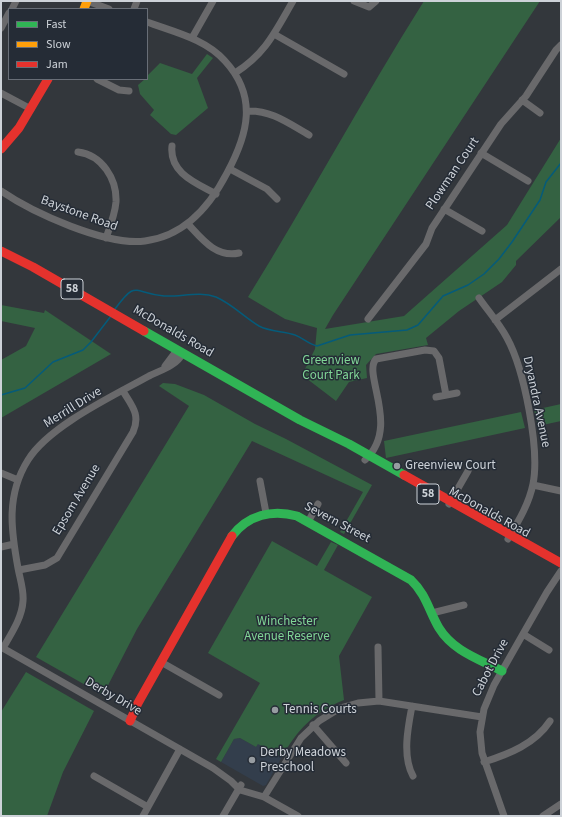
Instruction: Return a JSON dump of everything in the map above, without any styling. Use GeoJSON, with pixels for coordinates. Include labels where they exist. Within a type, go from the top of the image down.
{"type":"FeatureCollection","features":[{"type":"Feature","properties":{"kind":"main road"},"geometry":{"type":"LineString","coordinates":[[1,149],[19,128],[47,80]]}},
{"type":"Feature","properties":{"kind":"main road","name":"McDonalds Road"},"geometry":{"type":"LineString","coordinates":[[1,246],[33,267],[180,352],[510,537],[560,567]]}},
{"type":"Feature","properties":{"kind":"main road","name":"McDonalds Road"},"geometry":{"type":"LineString","coordinates":[[1,251],[33,267]]}},
{"type":"Feature","properties":{"kind":"main road","name":"Severn Street"},"geometry":{"type":"LineString","coordinates":[[128,720],[233,535],[247,521],[266,513],[287,513],[308,522],[411,580],[424,594],[439,628],[448,640],[460,649],[501,672]]}},
{"type":"Feature","properties":{"kind":"street"},"geometry":{"type":"LineString","coordinates":[[87,1],[106,8]]}},
{"type":"Feature","properties":{"kind":"street"},"geometry":{"type":"LineString","coordinates":[[192,38],[213,1]]}},
{"type":"Feature","properties":{"kind":"street"},"geometry":{"type":"LineString","coordinates":[[235,74],[259,55],[294,1]]}},
{"type":"Feature","properties":{"kind":"street"},"geometry":{"type":"LineString","coordinates":[[354,1],[369,7],[376,1]]}},
{"type":"Feature","properties":{"kind":"street"},"geometry":{"type":"LineString","coordinates":[[1,28],[5,17]]}},
{"type":"Feature","properties":{"kind":"street","name":"Baystone Road"},"geometry":{"type":"LineString","coordinates":[[1,191],[36,212],[106,238],[125,242],[144,241],[163,237],[188,224],[205,208],[216,194],[230,169],[244,137],[246,111],[243,93],[235,74],[213,49],[192,38],[148,22]]}},
{"type":"Feature","properties":{"kind":"street"},"geometry":{"type":"LineString","coordinates":[[274,34],[344,74]]}},
{"type":"Feature","properties":{"kind":"street","name":"Plowman Court"},"geometry":{"type":"LineString","coordinates":[[368,318],[426,244],[429,232],[481,153],[506,117],[522,100],[561,45]]}},
{"type":"Feature","properties":{"kind":"street"},"geometry":{"type":"LineString","coordinates":[[99,80],[119,90],[129,91]]}},
{"type":"Feature","properties":{"kind":"street"},"geometry":{"type":"LineString","coordinates":[[1,92],[31,110]]}},
{"type":"Feature","properties":{"kind":"street"},"geometry":{"type":"LineString","coordinates":[[522,100],[540,113]]}},
{"type":"Feature","properties":{"kind":"street"},"geometry":{"type":"LineString","coordinates":[[246,111],[272,114],[309,135]]}},
{"type":"Feature","properties":{"kind":"street"},"geometry":{"type":"LineString","coordinates":[[172,146],[172,157],[179,170],[188,179],[216,194]]}},
{"type":"Feature","properties":{"kind":"street"},"geometry":{"type":"LineString","coordinates":[[78,152],[98,160],[107,170],[113,181],[116,202],[106,238]]}},
{"type":"Feature","properties":{"kind":"street"},"geometry":{"type":"LineString","coordinates":[[481,153],[528,181]]}},
{"type":"Feature","properties":{"kind":"street"},"geometry":{"type":"LineString","coordinates":[[230,169],[267,189],[277,199]]}},
{"type":"Feature","properties":{"kind":"street"},"geometry":{"type":"LineString","coordinates":[[444,209],[482,231]]}},
{"type":"Feature","properties":{"kind":"street"},"geometry":{"type":"LineString","coordinates":[[188,224],[205,242],[216,250],[224,254],[239,252]]}},
{"type":"Feature","properties":{"kind":"street"},"geometry":{"type":"LineString","coordinates":[[495,320],[561,269]]}},
{"type":"Feature","properties":{"kind":"street","name":"Dryandra Avenue"},"geometry":{"type":"LineString","coordinates":[[479,298],[495,320],[511,347],[520,374],[535,445],[536,463],[533,485],[524,510],[510,537]]}},
{"type":"Feature","properties":{"kind":"street"},"geometry":{"type":"LineString","coordinates":[[367,457],[377,439],[382,424],[372,368],[376,359],[425,350],[434,351],[439,358],[446,395]]}},
{"type":"Feature","properties":{"kind":"street","name":"Merrill Drive"},"geometry":{"type":"LineString","coordinates":[[2,648],[18,622],[22,608],[23,595],[14,544],[11,515],[18,480],[28,460],[47,437],[65,424],[162,369],[176,363],[180,352]]}},
{"type":"Feature","properties":{"kind":"street"},"geometry":{"type":"LineString","coordinates":[[123,391],[134,410],[137,420],[145,420]]}},
{"type":"Feature","properties":{"kind":"street"},"geometry":{"type":"LineString","coordinates":[[436,397],[457,393]]}},
{"type":"Feature","properties":{"kind":"street","name":"Epsom Avenue"},"geometry":{"type":"LineString","coordinates":[[19,570],[45,565],[57,558],[132,432],[137,420]]}},
{"type":"Feature","properties":{"kind":"street"},"geometry":{"type":"LineString","coordinates":[[449,504],[468,471]]}},
{"type":"Feature","properties":{"kind":"street"},"geometry":{"type":"LineString","coordinates":[[1,473],[18,480]]}},
{"type":"Feature","properties":{"kind":"street"},"geometry":{"type":"LineString","coordinates":[[260,481],[266,513]]}},
{"type":"Feature","properties":{"kind":"street"},"geometry":{"type":"LineString","coordinates":[[533,485],[561,491]]}},
{"type":"Feature","properties":{"kind":"street"},"geometry":{"type":"LineString","coordinates":[[308,522],[318,504]]}},
{"type":"Feature","properties":{"kind":"street"},"geometry":{"type":"LineString","coordinates":[[1,547],[14,544]]}},
{"type":"Feature","properties":{"kind":"street","name":"Cabot Drive"},"geometry":{"type":"LineString","coordinates":[[503,816],[484,762],[480,740],[482,719],[488,698],[501,672],[560,567]]}},
{"type":"Feature","properties":{"kind":"street"},"geometry":{"type":"LineString","coordinates":[[432,613],[464,605]]}},
{"type":"Feature","properties":{"kind":"street"},"geometry":{"type":"LineString","coordinates":[[523,634],[548,650]]}},
{"type":"Feature","properties":{"kind":"street"},"geometry":{"type":"LineString","coordinates":[[378,647],[378,701]]}},
{"type":"Feature","properties":{"kind":"street","name":"Derby Drive"},"geometry":{"type":"LineString","coordinates":[[2,648],[213,768],[240,787],[266,798],[298,816]]}},
{"type":"Feature","properties":{"kind":"street"},"geometry":{"type":"LineString","coordinates":[[160,662],[219,695]]}},
{"type":"Feature","properties":{"kind":"street"},"geometry":{"type":"LineString","coordinates":[[266,798],[297,744],[313,725],[340,708],[358,703],[378,701],[482,719]]}},
{"type":"Feature","properties":{"kind":"street"},"geometry":{"type":"LineString","coordinates":[[412,706],[408,754],[409,768],[414,776]]}},
{"type":"Feature","properties":{"kind":"street"},"geometry":{"type":"LineString","coordinates":[[484,762],[508,753],[528,743],[542,733],[550,721]]}},
{"type":"Feature","properties":{"kind":"street"},"geometry":{"type":"LineString","coordinates":[[313,725],[346,762]]}},
{"type":"Feature","properties":{"kind":"street"},"geometry":{"type":"LineString","coordinates":[[142,816],[180,750]]}},
{"type":"Feature","properties":{"kind":"street"},"geometry":{"type":"LineString","coordinates":[[94,776],[148,807]]}},
{"type":"Feature","properties":{"kind":"street"},"geometry":{"type":"LineString","coordinates":[[223,816],[240,787]]}},
{"type":"Feature","properties":{"kind":"street"},"geometry":{"type":"LineString","coordinates":[[536,816],[546,814],[561,804]]}},
{"type":"Feature","properties":{"kind":"shaded area","name":"Derby Meadows Preschool"},"geometry":{"type":"Polygon","coordinates":[[[240,738],[256,747],[258,743],[282,757],[266,785],[263,786],[221,762],[234,739],[240,738]]]}},
{"type":"Feature","properties":{"kind":"green space","name":"Greenview Court Park"},"geometry":{"type":"Polygon","coordinates":[[[424,1],[540,1],[325,329],[404,316],[507,225],[561,138],[561,217],[516,261],[516,265],[502,282],[459,311],[426,338],[428,345],[376,354],[366,365],[367,378],[349,382],[336,401],[302,375],[315,349],[317,328],[285,319],[248,297],[424,1]]]}},
{"type":"Feature","properties":{"kind":"green space"},"geometry":{"type":"Polygon","coordinates":[[[207,54],[213,58],[197,78],[208,108],[176,135],[171,134],[150,115],[154,110],[140,94],[138,85],[144,80],[148,80],[148,75],[160,63],[192,74],[207,54]]]}},
{"type":"Feature","properties":{"kind":"green space"},"geometry":{"type":"Polygon","coordinates":[[[1,305],[44,313],[45,310],[111,354],[1,418],[1,360],[26,346],[35,328],[1,321],[1,305]]]}},
{"type":"Feature","properties":{"kind":"green space"},"geometry":{"type":"Polygon","coordinates":[[[163,383],[175,384],[204,395],[255,424],[372,485],[344,534],[340,532],[363,492],[252,441],[137,629],[103,695],[36,657],[189,406],[159,386],[163,383]]]}},
{"type":"Feature","properties":{"kind":"green space"},"geometry":{"type":"Polygon","coordinates":[[[561,404],[561,421],[538,426],[534,410],[561,404]]]}},
{"type":"Feature","properties":{"kind":"green space"},"geometry":{"type":"Polygon","coordinates":[[[521,412],[525,428],[386,458],[384,441],[521,412]]]}},
{"type":"Feature","properties":{"kind":"green space","name":"Winchester Avenue Reserve"},"geometry":{"type":"Polygon","coordinates":[[[272,541],[317,566],[331,542],[338,545],[324,570],[372,597],[339,656],[344,700],[324,710],[307,723],[294,738],[282,757],[258,744],[256,747],[240,738],[234,739],[221,762],[216,759],[260,683],[208,653],[272,541]]]}},
{"type":"Feature","properties":{"kind":"green space"},"geometry":{"type":"Polygon","coordinates":[[[26,672],[94,711],[63,772],[47,816],[1,816],[1,712],[26,672]]]}},
{"type":"Feature","properties":{"kind":"waterway"},"geometry":{"type":"LineString","coordinates":[[115,309],[128,294],[136,290],[164,296],[197,294],[210,295],[227,303],[259,326],[295,335],[317,346],[350,335],[407,330],[418,325],[443,296],[468,285],[484,274],[499,259],[540,200],[546,182],[561,163]]}},
{"type":"Feature","properties":{"kind":"waterway"},"geometry":{"type":"LineString","coordinates":[[1,395],[25,388],[53,362],[83,350],[111,316]]}},
{"type":"Feature","properties":{"kind":"traffic: fast"},"geometry":{"type":"LineString","coordinates":[[144,331],[300,420],[349,444],[404,475]]}},
{"type":"Feature","properties":{"kind":"traffic: fast"},"geometry":{"type":"LineString","coordinates":[[232,536],[245,523],[261,516],[279,513],[297,516],[411,580],[424,597],[439,628],[445,636],[467,654],[502,671]]}},
{"type":"Feature","properties":{"kind":"traffic: slow"},"geometry":{"type":"LineString","coordinates":[[84,8],[87,1]]}},
{"type":"Feature","properties":{"kind":"traffic: jam"},"geometry":{"type":"LineString","coordinates":[[1,149],[19,128],[47,80]]}},
{"type":"Feature","properties":{"kind":"traffic: jam"},"geometry":{"type":"LineString","coordinates":[[1,251],[33,267],[144,331]]}},
{"type":"Feature","properties":{"kind":"traffic: jam"},"geometry":{"type":"LineString","coordinates":[[404,475],[561,563]]}},
{"type":"Feature","properties":{"kind":"traffic: jam"},"geometry":{"type":"LineString","coordinates":[[130,721],[138,703],[232,536]]}},
{"type":"Feature","properties":{"kind":"place","name":"Greenview Court"},"geometry":{"type":"Point","coordinates":[397,466]}},
{"type":"Feature","properties":{"kind":"place","name":"Tennis Courts"},"geometry":{"type":"Point","coordinates":[275,710]}},
{"type":"Feature","properties":{"kind":"place","name":"Derby Meadows Preschool"},"geometry":{"type":"Point","coordinates":[252,760]}}]}
